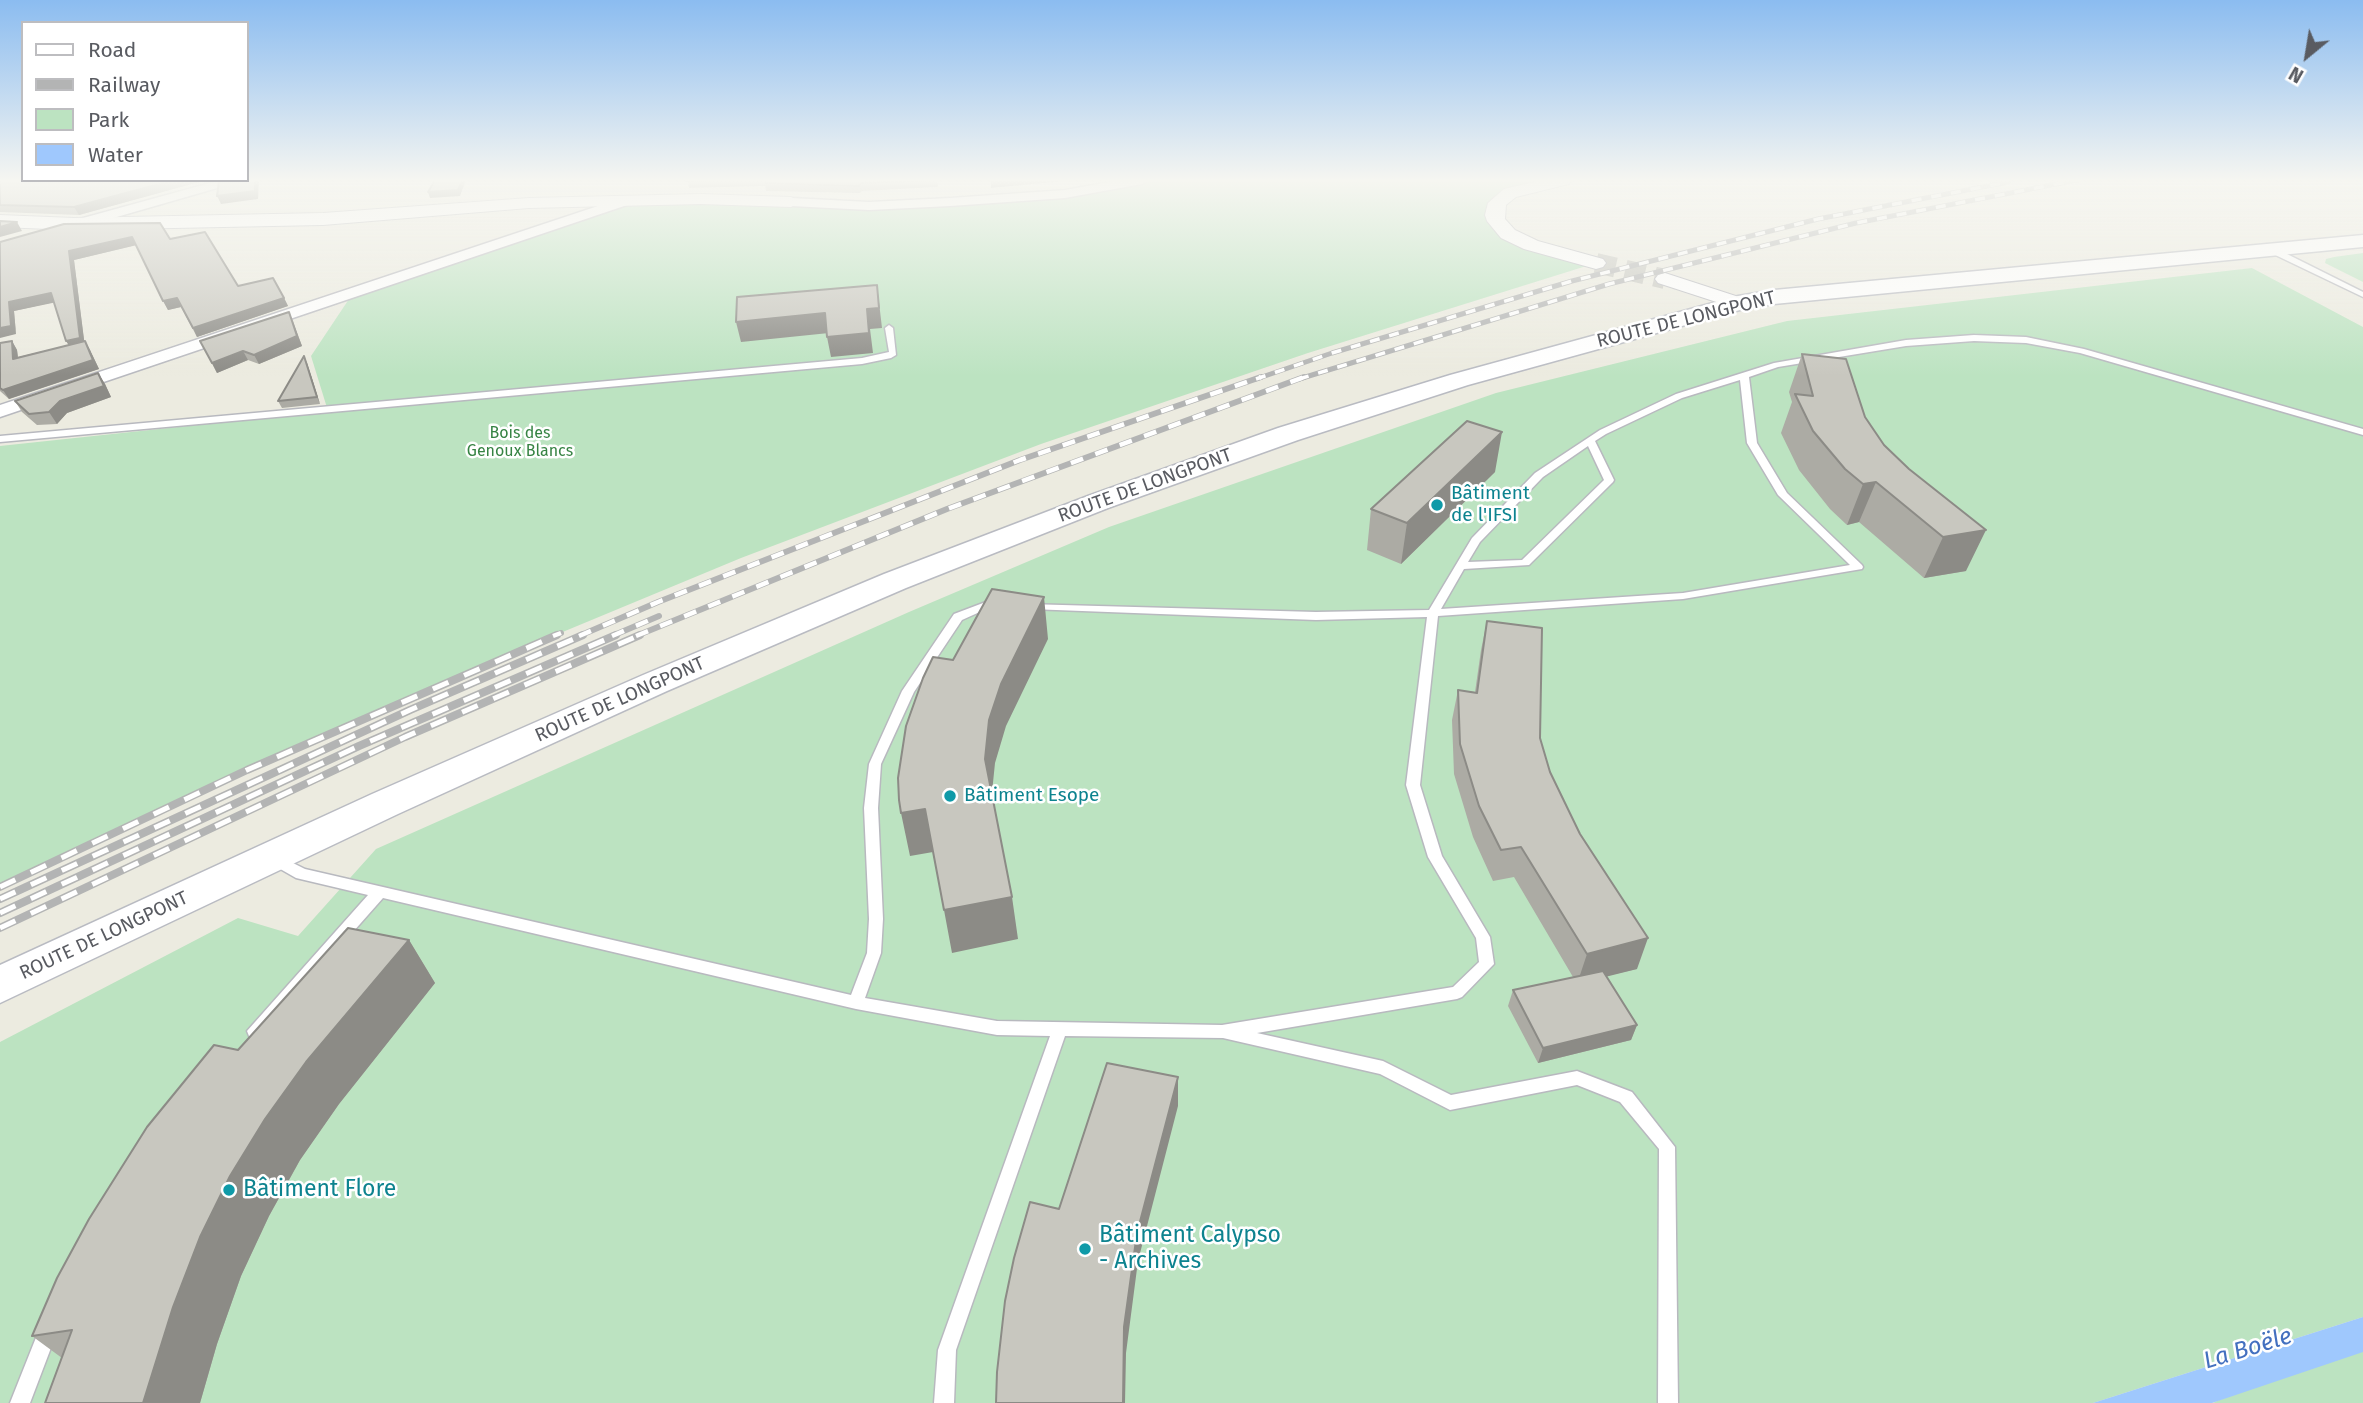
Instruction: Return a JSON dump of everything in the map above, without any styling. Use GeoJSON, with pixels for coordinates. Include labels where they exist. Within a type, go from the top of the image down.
{"type":"FeatureCollection","features":[{"type":"Feature","properties":{"kind":"main road","name":"ROUTE DE LONGPONT"},"geometry":{"type":"LineString","coordinates":[[0,985],[272,857],[655,683],[895,581],[1098,502],[1288,434],[1459,380],[1738,303],[1821,292],[2317,245]]}},
{"type":"Feature","properties":{"kind":"street"},"geometry":{"type":"LineString","coordinates":[[0,411],[493,245]]}},
{"type":"Feature","properties":{"kind":"street"},"geometry":{"type":"LineString","coordinates":[[1533,245],[1597,263]]}},
{"type":"Feature","properties":{"kind":"street"},"geometry":{"type":"LineString","coordinates":[[1665,279],[1738,303]]}},
{"type":"Feature","properties":{"kind":"lane"},"geometry":{"type":"LineString","coordinates":[[2270,249],[2363,295]]}},
{"type":"Feature","properties":{"kind":"lane"},"geometry":{"type":"LineString","coordinates":[[0,439],[862,361],[893,353],[889,328]]}},
{"type":"Feature","properties":{"kind":"lane"},"geometry":{"type":"LineString","coordinates":[[272,857],[301,874],[379,893],[856,1003],[997,1028],[1222,1032],[1457,993],[1487,964],[1483,937],[1436,857],[1413,785],[1433,612],[1476,540],[1539,475],[1590,440],[1679,396],[1777,365],[1906,343],[1974,338],[2026,340],[2081,351],[2363,432]]}},
{"type":"Feature","properties":{"kind":"lane"},"geometry":{"type":"LineString","coordinates":[[856,1003],[874,953],[876,919],[871,808],[875,764],[908,691],[958,617],[991,603],[1316,616],[1433,612],[1684,596],[1858,567],[1783,495],[1752,443],[1744,375]]}},
{"type":"Feature","properties":{"kind":"lane"},"geometry":{"type":"LineString","coordinates":[[1460,566],[1525,563],[1609,480],[1590,440]]}},
{"type":"Feature","properties":{"kind":"lane"},"geometry":{"type":"LineString","coordinates":[[242,1046],[379,893]]}},
{"type":"Feature","properties":{"kind":"lane"},"geometry":{"type":"LineString","coordinates":[[944,1403],[947,1350],[1060,1029]]}},
{"type":"Feature","properties":{"kind":"lane"},"geometry":{"type":"LineString","coordinates":[[1222,1032],[1383,1068],[1450,1103],[1577,1078],[1626,1097],[1667,1147],[1668,1403]]}},
{"type":"Feature","properties":{"kind":"lane"},"geometry":{"type":"LineString","coordinates":[[20,1403],[53,1318]]}},
{"type":"Feature","properties":{"kind":"green space","name":"Bois des Genoux Blancs"},"geometry":{"type":"Polygon","coordinates":[[[508,245],[1548,245],[1596,263],[1308,353],[1041,444],[741,558],[500,658],[247,770],[0,887],[0,446],[328,411],[311,356],[349,299],[508,245]]]}},
{"type":"Feature","properties":{"kind":"green space"},"geometry":{"type":"Polygon","coordinates":[[[2363,253],[2363,282],[2325,263],[2326,259],[2363,253]]]}},
{"type":"Feature","properties":{"kind":"green space"},"geometry":{"type":"Polygon","coordinates":[[[2252,268],[2363,327],[2363,1317],[2093,1403],[0,1403],[0,1042],[238,918],[298,936],[376,849],[909,612],[1109,527],[1496,393],[1787,321],[2252,268]]]}},
{"type":"Feature","properties":{"kind":"green space"},"geometry":{"type":"Polygon","coordinates":[[[2363,1348],[2363,1403],[2213,1403],[2219,1400],[2363,1348]]]}},
{"type":"Feature","properties":{"kind":"water"},"geometry":{"type":"Polygon","coordinates":[[[2363,1317],[2363,1352],[2212,1403],[2093,1403],[2363,1317]]]}},
{"type":"Feature","properties":{"kind":"building"},"geometry":{"type":"Polygon","coordinates":[[[0,245],[94,245],[69,251],[80,338],[66,341],[51,293],[9,302],[11,326],[0,328],[0,245]]]}},
{"type":"Feature","properties":{"kind":"building"},"geometry":{"type":"Polygon","coordinates":[[[136,245],[213,245],[238,286],[273,278],[284,298],[193,328],[177,298],[163,301],[136,245]]]}},
{"type":"Feature","properties":{"kind":"building"},"geometry":{"type":"Polygon","coordinates":[[[877,285],[879,308],[867,309],[869,333],[827,337],[825,313],[736,322],[737,297],[877,285]]]}},
{"type":"Feature","properties":{"kind":"building"},"geometry":{"type":"Polygon","coordinates":[[[289,312],[297,336],[254,355],[243,351],[212,363],[200,341],[289,312]]]}},
{"type":"Feature","properties":{"kind":"building"},"geometry":{"type":"Polygon","coordinates":[[[12,341],[13,359],[85,341],[93,360],[3,390],[0,388],[0,343],[12,341]]]}},
{"type":"Feature","properties":{"kind":"building"},"geometry":{"type":"Polygon","coordinates":[[[1802,354],[1846,359],[1865,417],[1884,445],[1909,469],[1986,530],[1943,537],[1876,482],[1863,484],[1845,469],[1813,431],[1795,394],[1813,396],[1802,354]]]}},
{"type":"Feature","properties":{"kind":"building"},"geometry":{"type":"Polygon","coordinates":[[[304,356],[317,397],[278,401],[304,356]]]}},
{"type":"Feature","properties":{"kind":"building"},"geometry":{"type":"Polygon","coordinates":[[[98,373],[104,386],[60,401],[49,412],[29,414],[15,401],[98,373]]]}},
{"type":"Feature","properties":{"kind":"building"},"geometry":{"type":"Polygon","coordinates":[[[1467,421],[1502,432],[1407,523],[1371,509],[1467,421]]]}},
{"type":"Feature","properties":{"kind":"building","name":"Bâtiment Esope"},"geometry":{"type":"Polygon","coordinates":[[[992,589],[1044,597],[1001,684],[989,720],[985,759],[1012,897],[944,910],[925,809],[901,813],[898,778],[906,726],[933,657],[953,660],[992,589]]]}},
{"type":"Feature","properties":{"kind":"building"},"geometry":{"type":"Polygon","coordinates":[[[1487,621],[1542,628],[1540,738],[1550,772],[1580,834],[1648,938],[1587,954],[1521,847],[1501,850],[1479,806],[1460,744],[1458,690],[1477,693],[1487,621]]]}},
{"type":"Feature","properties":{"kind":"building"},"geometry":{"type":"Polygon","coordinates":[[[348,928],[409,940],[306,1062],[265,1119],[230,1176],[200,1237],[173,1307],[143,1403],[45,1403],[72,1330],[32,1336],[57,1278],[89,1219],[147,1127],[214,1045],[238,1050],[348,928]]]}},
{"type":"Feature","properties":{"kind":"building"},"geometry":{"type":"Polygon","coordinates":[[[1603,971],[1637,1025],[1543,1048],[1513,990],[1603,971]]]}},
{"type":"Feature","properties":{"kind":"building","name":"Bâtiment Calypso - Archives"},"geometry":{"type":"Polygon","coordinates":[[[1107,1063],[1178,1077],[1137,1233],[1124,1327],[1123,1403],[996,1403],[1005,1301],[1030,1202],[1059,1209],[1107,1063]]]}},
{"type":"Feature","properties":{"kind":"tunnel"},"geometry":{"type":"LineString","coordinates":[[1596,263],[1665,279]]}},
{"type":"Feature","properties":{"kind":"railway"},"geometry":{"type":"LineString","coordinates":[[1256,379],[1332,353],[1572,281],[1713,245]]}},
{"type":"Feature","properties":{"kind":"railway"},"geometry":{"type":"LineString","coordinates":[[1299,379],[1609,284],[1765,245]]}},
{"type":"Feature","properties":{"kind":"railway"},"geometry":{"type":"LineString","coordinates":[[579,636],[658,602],[1020,460],[1261,377]]}},
{"type":"Feature","properties":{"kind":"railway"},"geometry":{"type":"LineString","coordinates":[[636,636],[947,509],[1304,377]]}},
{"type":"Feature","properties":{"kind":"railway"},"geometry":{"type":"LineString","coordinates":[[612,636],[659,616]]}},
{"type":"Feature","properties":{"kind":"railway"},"geometry":{"type":"LineString","coordinates":[[553,636],[561,633]]}},
{"type":"Feature","properties":{"kind":"railway"},"geometry":{"type":"LineString","coordinates":[[0,887],[247,770],[557,635]]}},
{"type":"Feature","properties":{"kind":"railway"},"geometry":{"type":"LineString","coordinates":[[0,899],[410,710],[583,635]]}},
{"type":"Feature","properties":{"kind":"railway"},"geometry":{"type":"LineString","coordinates":[[0,913],[359,746],[616,635]]}},
{"type":"Feature","properties":{"kind":"railway"},"geometry":{"type":"LineString","coordinates":[[0,928],[405,737],[640,635]]}},
{"type":"Feature","properties":{"kind":"place","name":"Bâtiment de l'IFSI"},"geometry":{"type":"Point","coordinates":[1437,505]}},
{"type":"Feature","properties":{"kind":"place","name":"Bâtiment Esope"},"geometry":{"type":"Point","coordinates":[950,796]}},
{"type":"Feature","properties":{"kind":"place","name":"Bâtiment Flore"},"geometry":{"type":"Point","coordinates":[229,1190]}},
{"type":"Feature","properties":{"kind":"place","name":"Bâtiment Calypso - Archives"},"geometry":{"type":"Point","coordinates":[1085,1249]}},
{"type":"Feature","properties":{"kind":"water label","name":"La Boële"},"geometry":{"type":"Point","coordinates":[2248,1349]}}]}
